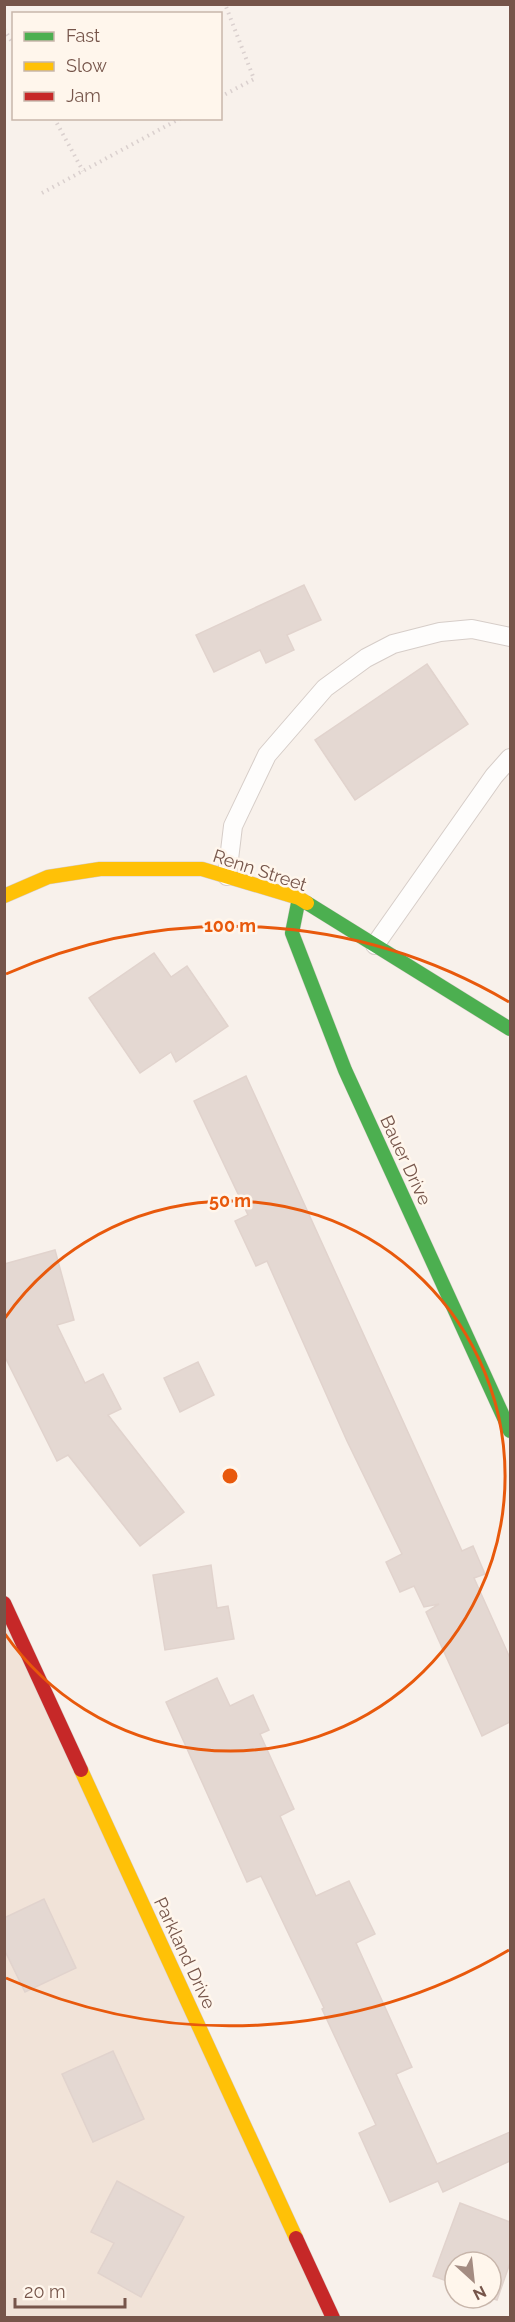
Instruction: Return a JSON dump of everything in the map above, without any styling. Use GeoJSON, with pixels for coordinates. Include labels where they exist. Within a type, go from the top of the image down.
{"type":"FeatureCollection","features":[{"type":"Feature","properties":{"kind":"street","name":"Renn Street"},"geometry":{"type":"LineString","coordinates":[[4,896],[48,877],[100,869],[202,869],[299,898],[510,1029]]}},
{"type":"Feature","properties":{"kind":"street","name":"Bauer Drive"},"geometry":{"type":"LineString","coordinates":[[299,898],[292,933],[345,1070],[510,1431]]}},
{"type":"Feature","properties":{"kind":"street","name":"Parkland Drive"},"geometry":{"type":"LineString","coordinates":[[4,1604],[333,2318]]}},
{"type":"Feature","properties":{"kind":"lane"},"geometry":{"type":"LineString","coordinates":[[227,876],[232,826],[267,755],[325,688],[366,658],[393,644],[440,632],[472,629],[510,637]]}},
{"type":"Feature","properties":{"kind":"lane"},"geometry":{"type":"LineString","coordinates":[[375,945],[494,776],[510,758]]}},
{"type":"Feature","properties":{"kind":"path"},"geometry":{"type":"LineString","coordinates":[[222,96],[254,79],[225,4]]}},
{"type":"Feature","properties":{"kind":"path"},"geometry":{"type":"LineString","coordinates":[[4,29],[12,42]]}},
{"type":"Feature","properties":{"kind":"path"},"geometry":{"type":"LineString","coordinates":[[55,120],[83,171]]}},
{"type":"Feature","properties":{"kind":"path"},"geometry":{"type":"LineString","coordinates":[[42,193],[177,120]]}},
{"type":"Feature","properties":{"kind":"shaded area"},"geometry":{"type":"Polygon","coordinates":[[[5,1603],[333,2317],[5,2317],[5,1603]]]}},
{"type":"Feature","properties":{"kind":"building"},"geometry":{"type":"Polygon","coordinates":[[[304,585],[321,620],[287,635],[294,650],[266,663],[260,650],[214,672],[196,635],[304,585]]]}},
{"type":"Feature","properties":{"kind":"building"},"geometry":{"type":"Polygon","coordinates":[[[427,664],[468,724],[355,800],[315,740],[427,664]]]}},
{"type":"Feature","properties":{"kind":"building"},"geometry":{"type":"Polygon","coordinates":[[[154,953],[171,977],[187,966],[228,1026],[176,1062],[171,1052],[140,1073],[89,998],[154,953]]]}},
{"type":"Feature","properties":{"kind":"building"},"geometry":{"type":"Polygon","coordinates":[[[246,1076],[462,1551],[473,1546],[485,1574],[474,1578],[510,1658],[510,1722],[482,1736],[426,1612],[439,1604],[424,1607],[414,1586],[400,1592],[386,1562],[402,1554],[347,1441],[267,1261],[256,1266],[235,1221],[248,1215],[194,1101],[246,1076]]]}},
{"type":"Feature","properties":{"kind":"building"},"geometry":{"type":"Polygon","coordinates":[[[55,1250],[74,1320],[57,1325],[85,1383],[103,1374],[121,1409],[108,1415],[184,1512],[140,1546],[68,1455],[57,1461],[4,1355],[4,1264],[55,1250]]]}},
{"type":"Feature","properties":{"kind":"building"},"geometry":{"type":"Polygon","coordinates":[[[198,1362],[214,1395],[180,1412],[164,1378],[198,1362]]]}},
{"type":"Feature","properties":{"kind":"building"},"geometry":{"type":"Polygon","coordinates":[[[211,1565],[217,1608],[228,1606],[234,1639],[165,1650],[153,1575],[211,1565]]]}},
{"type":"Feature","properties":{"kind":"building"},"geometry":{"type":"Polygon","coordinates":[[[217,1678],[230,1706],[253,1695],[269,1730],[260,1734],[294,1809],[280,1816],[316,1896],[349,1881],[375,1934],[356,1943],[412,2067],[396,2074],[437,2164],[510,2132],[510,2161],[443,2192],[438,2181],[390,2202],[359,2133],[376,2125],[322,2009],[324,2008],[261,1876],[247,1882],[166,1702],[217,1678]]]}},
{"type":"Feature","properties":{"kind":"building"},"geometry":{"type":"Polygon","coordinates":[[[44,1899],[76,1968],[25,1992],[4,1949],[4,1918],[44,1899]]]}},
{"type":"Feature","properties":{"kind":"building"},"geometry":{"type":"Polygon","coordinates":[[[113,2051],[144,2119],[93,2142],[62,2074],[113,2051]]]}},
{"type":"Feature","properties":{"kind":"building"},"geometry":{"type":"Polygon","coordinates":[[[117,2181],[184,2217],[141,2297],[98,2273],[114,2243],[91,2232],[117,2181]]]}},
{"type":"Feature","properties":{"kind":"building"},"geometry":{"type":"Polygon","coordinates":[[[460,2203],[510,2222],[510,2263],[503,2283],[503,2250],[443,2250],[443,2280],[433,2276],[460,2203]]]}},
{"type":"Feature","properties":{"kind":"traffic: fast"},"geometry":{"type":"LineString","coordinates":[[299,898],[292,933],[345,1070],[510,1431]]}},
{"type":"Feature","properties":{"kind":"traffic: fast"},"geometry":{"type":"LineString","coordinates":[[307,903],[510,1029]]}},
{"type":"Feature","properties":{"kind":"traffic: slow"},"geometry":{"type":"LineString","coordinates":[[4,896],[48,877],[100,869],[202,869],[299,898],[307,903]]}},
{"type":"Feature","properties":{"kind":"traffic: slow"},"geometry":{"type":"LineString","coordinates":[[81,1770],[296,2238]]}},
{"type":"Feature","properties":{"kind":"traffic: jam"},"geometry":{"type":"LineString","coordinates":[[4,1603],[81,1770]]}},
{"type":"Feature","properties":{"kind":"traffic: jam"},"geometry":{"type":"LineString","coordinates":[[296,2238],[333,2318]]}}]}
